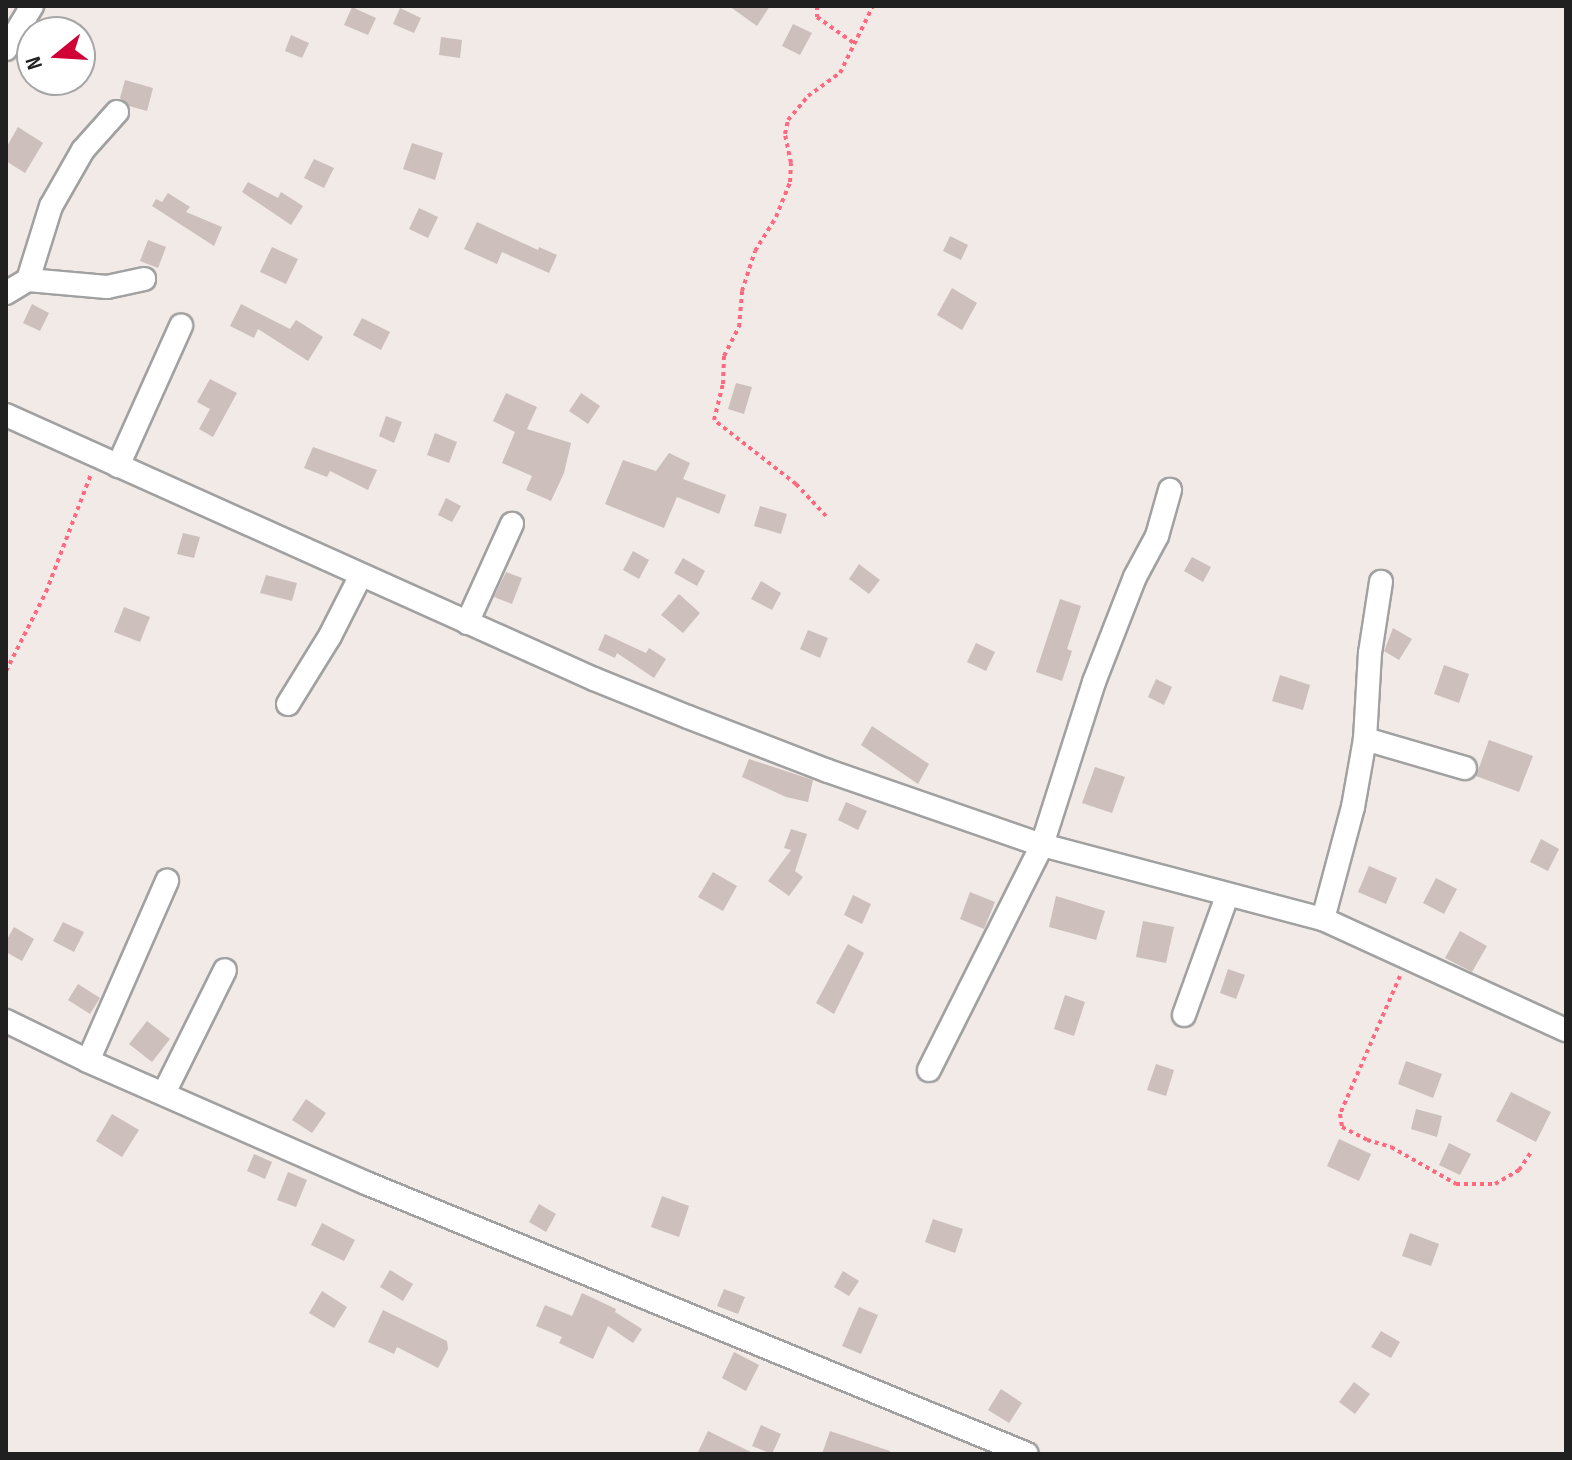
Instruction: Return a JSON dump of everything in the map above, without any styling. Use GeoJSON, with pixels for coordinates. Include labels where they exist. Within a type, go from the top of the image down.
{"type":"FeatureCollection","features":[{"type":"Feature","properties":{"kind":"street"},"geometry":{"type":"LineString","coordinates":[[6,49],[32,6]]}},
{"type":"Feature","properties":{"kind":"street"},"geometry":{"type":"LineString","coordinates":[[28,280],[51,206],[83,150],[117,112]]}},
{"type":"Feature","properties":{"kind":"street"},"geometry":{"type":"LineString","coordinates":[[6,293],[28,280],[107,287],[144,279]]}},
{"type":"Feature","properties":{"kind":"street"},"geometry":{"type":"LineString","coordinates":[[108,461],[181,326]]}},
{"type":"Feature","properties":{"kind":"street"},"geometry":{"type":"LineString","coordinates":[[6,415],[594,679],[786,755],[1042,845],[1323,919],[1566,1030]]}},
{"type":"Feature","properties":{"kind":"street"},"geometry":{"type":"LineString","coordinates":[[929,1070],[1042,845],[1080,720],[1135,577],[1157,536],[1170,490]]}},
{"type":"Feature","properties":{"kind":"street"},"geometry":{"type":"LineString","coordinates":[[467,623],[512,524]]}},
{"type":"Feature","properties":{"kind":"street"},"geometry":{"type":"LineString","coordinates":[[288,704],[330,636],[361,575]]}},
{"type":"Feature","properties":{"kind":"street"},"geometry":{"type":"LineString","coordinates":[[1323,919],[1353,807],[1365,739],[1370,653],[1381,582]]}},
{"type":"Feature","properties":{"kind":"street"},"geometry":{"type":"LineString","coordinates":[[1365,739],[1465,768]]}},
{"type":"Feature","properties":{"kind":"street"},"geometry":{"type":"LineString","coordinates":[[88,1061],[167,881]]}},
{"type":"Feature","properties":{"kind":"street"},"geometry":{"type":"LineString","coordinates":[[1184,1015],[1227,896]]}},
{"type":"Feature","properties":{"kind":"street"},"geometry":{"type":"LineString","coordinates":[[164,1093],[225,970]]}},
{"type":"Feature","properties":{"kind":"street"},"geometry":{"type":"LineString","coordinates":[[6,1021],[88,1061],[366,1183],[1027,1454]]}},
{"type":"Feature","properties":{"kind":"path"},"geometry":{"type":"LineString","coordinates":[[817,6],[817,17],[855,44]]}},
{"type":"Feature","properties":{"kind":"path"},"geometry":{"type":"LineString","coordinates":[[826,516],[796,484],[714,420],[723,384],[724,356],[739,327],[742,291],[755,251],[776,217],[790,182],[791,163],[785,134],[788,120],[808,96],[840,73],[873,6]]}},
{"type":"Feature","properties":{"kind":"path"},"geometry":{"type":"LineString","coordinates":[[6,671],[108,461]]}},
{"type":"Feature","properties":{"kind":"path"},"geometry":{"type":"LineString","coordinates":[[1406,956],[1340,1114],[1342,1127],[1367,1140],[1391,1147],[1456,1184],[1495,1184],[1519,1170],[1532,1151]]}},
{"type":"Feature","properties":{"kind":"building"},"geometry":{"type":"Polygon","coordinates":[[[729,6],[770,6],[757,26],[729,6]]]}},
{"type":"Feature","properties":{"kind":"building"},"geometry":{"type":"Polygon","coordinates":[[[352,7],[376,18],[368,35],[344,25],[352,7]]]}},
{"type":"Feature","properties":{"kind":"building"},"geometry":{"type":"Polygon","coordinates":[[[400,8],[421,18],[414,33],[393,24],[400,8]]]}},
{"type":"Feature","properties":{"kind":"building"},"geometry":{"type":"Polygon","coordinates":[[[793,24],[812,33],[800,55],[782,46],[793,24]]]}},
{"type":"Feature","properties":{"kind":"building"},"geometry":{"type":"Polygon","coordinates":[[[291,35],[309,43],[302,58],[285,51],[291,35]]]}},
{"type":"Feature","properties":{"kind":"building"},"geometry":{"type":"Polygon","coordinates":[[[441,37],[462,40],[460,58],[439,55],[441,37]]]}},
{"type":"Feature","properties":{"kind":"building"},"geometry":{"type":"Polygon","coordinates":[[[125,80],[153,88],[147,111],[129,106],[120,98],[125,80]]]}},
{"type":"Feature","properties":{"kind":"building"},"geometry":{"type":"Polygon","coordinates":[[[18,127],[43,143],[25,173],[6,161],[6,148],[18,127]]]}},
{"type":"Feature","properties":{"kind":"building"},"geometry":{"type":"Polygon","coordinates":[[[412,143],[443,153],[435,180],[403,169],[412,143]]]}},
{"type":"Feature","properties":{"kind":"building"},"geometry":{"type":"Polygon","coordinates":[[[314,159],[334,168],[324,188],[304,178],[314,159]]]}},
{"type":"Feature","properties":{"kind":"building"},"geometry":{"type":"Polygon","coordinates":[[[248,182],[278,198],[281,192],[303,206],[291,225],[242,192],[248,182]]]}},
{"type":"Feature","properties":{"kind":"building"},"geometry":{"type":"Polygon","coordinates":[[[168,193],[190,207],[186,212],[222,227],[214,246],[152,206],[156,199],[162,202],[168,193]]]}},
{"type":"Feature","properties":{"kind":"building"},"geometry":{"type":"Polygon","coordinates":[[[419,208],[438,217],[428,238],[409,229],[419,208]]]}},
{"type":"Feature","properties":{"kind":"building"},"geometry":{"type":"Polygon","coordinates":[[[477,222],[538,250],[539,247],[557,255],[549,273],[502,252],[497,264],[464,249],[477,222]]]}},
{"type":"Feature","properties":{"kind":"building"},"geometry":{"type":"Polygon","coordinates":[[[950,236],[968,245],[961,260],[943,251],[950,236]]]}},
{"type":"Feature","properties":{"kind":"building"},"geometry":{"type":"Polygon","coordinates":[[[148,240],[166,247],[158,268],[140,261],[148,240]]]}},
{"type":"Feature","properties":{"kind":"building"},"geometry":{"type":"Polygon","coordinates":[[[272,247],[298,259],[286,284],[260,272],[272,247]]]}},
{"type":"Feature","properties":{"kind":"building"},"geometry":{"type":"Polygon","coordinates":[[[952,288],[977,303],[962,330],[937,315],[952,288]]]}},
{"type":"Feature","properties":{"kind":"building"},"geometry":{"type":"Polygon","coordinates":[[[32,304],[49,313],[40,331],[23,323],[32,304]]]}},
{"type":"Feature","properties":{"kind":"building"},"geometry":{"type":"Polygon","coordinates":[[[241,304],[290,329],[296,320],[323,337],[308,361],[258,329],[254,338],[230,326],[241,304]]]}},
{"type":"Feature","properties":{"kind":"building"},"geometry":{"type":"Polygon","coordinates":[[[362,318],[390,332],[381,350],[353,335],[362,318]]]}},
{"type":"Feature","properties":{"kind":"building"},"geometry":{"type":"Polygon","coordinates":[[[210,379],[237,393],[213,437],[199,429],[210,409],[197,402],[210,379]]]}},
{"type":"Feature","properties":{"kind":"building"},"geometry":{"type":"Polygon","coordinates":[[[736,383],[752,387],[744,414],[728,409],[736,383]]]}},
{"type":"Feature","properties":{"kind":"building"},"geometry":{"type":"Polygon","coordinates":[[[506,393],[537,407],[527,429],[571,443],[564,473],[551,501],[526,490],[532,476],[502,463],[515,432],[493,421],[506,393]]]}},
{"type":"Feature","properties":{"kind":"building"},"geometry":{"type":"Polygon","coordinates":[[[581,393],[600,406],[588,424],[569,411],[581,393]]]}},
{"type":"Feature","properties":{"kind":"building"},"geometry":{"type":"Polygon","coordinates":[[[386,416],[402,422],[394,443],[379,436],[386,416]]]}},
{"type":"Feature","properties":{"kind":"building"},"geometry":{"type":"Polygon","coordinates":[[[435,433],[457,442],[449,463],[427,455],[435,433]]]}},
{"type":"Feature","properties":{"kind":"building"},"geometry":{"type":"Polygon","coordinates":[[[313,447],[377,470],[368,490],[330,471],[327,477],[304,468],[313,447]]]}},
{"type":"Feature","properties":{"kind":"building"},"geometry":{"type":"Polygon","coordinates":[[[669,453],[690,463],[683,479],[726,495],[719,514],[677,497],[664,528],[605,504],[623,460],[656,471],[669,453]]]}},
{"type":"Feature","properties":{"kind":"building"},"geometry":{"type":"Polygon","coordinates":[[[446,498],[461,506],[452,522],[438,515],[446,498]]]}},
{"type":"Feature","properties":{"kind":"building"},"geometry":{"type":"Polygon","coordinates":[[[760,506],[787,514],[781,534],[754,526],[760,506]]]}},
{"type":"Feature","properties":{"kind":"building"},"geometry":{"type":"Polygon","coordinates":[[[183,533],[200,537],[194,558],[177,554],[183,533]]]}},
{"type":"Feature","properties":{"kind":"building"},"geometry":{"type":"Polygon","coordinates":[[[633,551],[649,560],[639,579],[623,570],[633,551]]]}},
{"type":"Feature","properties":{"kind":"building"},"geometry":{"type":"Polygon","coordinates":[[[1192,557],[1211,567],[1203,582],[1184,571],[1192,557]]]}},
{"type":"Feature","properties":{"kind":"building"},"geometry":{"type":"Polygon","coordinates":[[[683,558],[705,571],[697,586],[674,573],[683,558]]]}},
{"type":"Feature","properties":{"kind":"building"},"geometry":{"type":"Polygon","coordinates":[[[859,564],[880,580],[869,594],[849,579],[859,564]]]}},
{"type":"Feature","properties":{"kind":"building"},"geometry":{"type":"Polygon","coordinates":[[[506,572],[522,578],[512,604],[494,597],[506,572]]]}},
{"type":"Feature","properties":{"kind":"building"},"geometry":{"type":"Polygon","coordinates":[[[266,575],[297,583],[292,601],[260,593],[266,575]]]}},
{"type":"Feature","properties":{"kind":"building"},"geometry":{"type":"Polygon","coordinates":[[[761,581],[781,593],[772,610],[751,599],[761,581]]]}},
{"type":"Feature","properties":{"kind":"building"},"geometry":{"type":"Polygon","coordinates":[[[679,594],[700,613],[683,633],[661,615],[679,594]]]}},
{"type":"Feature","properties":{"kind":"building"},"geometry":{"type":"Polygon","coordinates":[[[1060,599],[1081,606],[1067,649],[1072,651],[1062,681],[1036,672],[1060,599]]]}},
{"type":"Feature","properties":{"kind":"building"},"geometry":{"type":"Polygon","coordinates":[[[124,607],[150,617],[140,642],[114,632],[124,607]]]}},
{"type":"Feature","properties":{"kind":"building"},"geometry":{"type":"Polygon","coordinates":[[[1393,628],[1412,639],[1399,660],[1384,651],[1393,628]]]}},
{"type":"Feature","properties":{"kind":"building"},"geometry":{"type":"Polygon","coordinates":[[[808,630],[828,638],[820,658],[800,649],[808,630]]]}},
{"type":"Feature","properties":{"kind":"building"},"geometry":{"type":"Polygon","coordinates":[[[605,634],[646,653],[649,648],[666,659],[654,678],[617,653],[615,658],[598,650],[605,634]]]}},
{"type":"Feature","properties":{"kind":"building"},"geometry":{"type":"Polygon","coordinates":[[[976,643],[995,652],[986,671],[967,662],[976,643]]]}},
{"type":"Feature","properties":{"kind":"building"},"geometry":{"type":"Polygon","coordinates":[[[1444,665],[1469,674],[1459,703],[1434,694],[1444,665]]]}},
{"type":"Feature","properties":{"kind":"building"},"geometry":{"type":"Polygon","coordinates":[[[1280,675],[1310,685],[1303,710],[1272,701],[1280,675]]]}},
{"type":"Feature","properties":{"kind":"building"},"geometry":{"type":"Polygon","coordinates":[[[1156,679],[1172,687],[1164,705],[1148,697],[1156,679]]]}},
{"type":"Feature","properties":{"kind":"building"},"geometry":{"type":"Polygon","coordinates":[[[872,726],[929,764],[918,784],[861,745],[872,726]]]}},
{"type":"Feature","properties":{"kind":"building"},"geometry":{"type":"Polygon","coordinates":[[[1489,740],[1533,756],[1519,792],[1476,776],[1489,740]]]}},
{"type":"Feature","properties":{"kind":"building"},"geometry":{"type":"Polygon","coordinates":[[[749,759],[813,780],[808,802],[786,797],[742,777],[749,759]]]}},
{"type":"Feature","properties":{"kind":"building"},"geometry":{"type":"Polygon","coordinates":[[[1095,767],[1125,777],[1112,813],[1082,803],[1095,767]]]}},
{"type":"Feature","properties":{"kind":"building"},"geometry":{"type":"Polygon","coordinates":[[[846,802],[867,811],[858,830],[838,820],[846,802]]]}},
{"type":"Feature","properties":{"kind":"building"},"geometry":{"type":"Polygon","coordinates":[[[791,829],[807,834],[795,871],[803,877],[789,896],[768,881],[791,850],[784,848],[791,829]]]}},
{"type":"Feature","properties":{"kind":"building"},"geometry":{"type":"Polygon","coordinates":[[[1541,839],[1559,849],[1548,871],[1530,862],[1541,839]]]}},
{"type":"Feature","properties":{"kind":"building"},"geometry":{"type":"Polygon","coordinates":[[[1369,866],[1397,878],[1386,904],[1358,892],[1369,866]]]}},
{"type":"Feature","properties":{"kind":"building"},"geometry":{"type":"Polygon","coordinates":[[[713,872],[737,886],[723,911],[698,897],[713,872]]]}},
{"type":"Feature","properties":{"kind":"building"},"geometry":{"type":"Polygon","coordinates":[[[1436,878],[1457,889],[1444,914],[1423,903],[1436,878]]]}},
{"type":"Feature","properties":{"kind":"building"},"geometry":{"type":"Polygon","coordinates":[[[970,892],[995,902],[984,929],[960,919],[970,892]]]}},
{"type":"Feature","properties":{"kind":"building"},"geometry":{"type":"Polygon","coordinates":[[[853,895],[871,904],[862,924],[844,915],[853,895]]]}},
{"type":"Feature","properties":{"kind":"building"},"geometry":{"type":"Polygon","coordinates":[[[1056,896],[1105,911],[1096,940],[1049,927],[1056,896]]]}},
{"type":"Feature","properties":{"kind":"building"},"geometry":{"type":"Polygon","coordinates":[[[1143,921],[1174,927],[1166,963],[1136,957],[1143,921]]]}},
{"type":"Feature","properties":{"kind":"building"},"geometry":{"type":"Polygon","coordinates":[[[63,922],[84,932],[74,952],[53,941],[63,922]]]}},
{"type":"Feature","properties":{"kind":"building"},"geometry":{"type":"Polygon","coordinates":[[[14,927],[34,939],[22,961],[6,952],[6,941],[14,927]]]}},
{"type":"Feature","properties":{"kind":"building"},"geometry":{"type":"Polygon","coordinates":[[[1460,931],[1487,946],[1472,972],[1445,958],[1460,931]]]}},
{"type":"Feature","properties":{"kind":"building"},"geometry":{"type":"Polygon","coordinates":[[[848,944],[864,953],[834,1014],[816,1003],[848,944]]]}},
{"type":"Feature","properties":{"kind":"building"},"geometry":{"type":"Polygon","coordinates":[[[1228,969],[1245,975],[1236,999],[1220,993],[1228,969]]]}},
{"type":"Feature","properties":{"kind":"building"},"geometry":{"type":"Polygon","coordinates":[[[78,984],[100,998],[90,1014],[68,1000],[78,984]]]}},
{"type":"Feature","properties":{"kind":"building"},"geometry":{"type":"Polygon","coordinates":[[[1065,995],[1085,1002],[1074,1036],[1054,1029],[1065,995]]]}},
{"type":"Feature","properties":{"kind":"building"},"geometry":{"type":"Polygon","coordinates":[[[147,1021],[170,1039],[152,1062],[129,1044],[147,1021]]]}},
{"type":"Feature","properties":{"kind":"building"},"geometry":{"type":"Polygon","coordinates":[[[1406,1061],[1442,1074],[1433,1098],[1398,1084],[1406,1061]]]}},
{"type":"Feature","properties":{"kind":"building"},"geometry":{"type":"Polygon","coordinates":[[[1156,1064],[1174,1070],[1166,1096],[1147,1090],[1156,1064]]]}},
{"type":"Feature","properties":{"kind":"building"},"geometry":{"type":"Polygon","coordinates":[[[1511,1092],[1551,1112],[1536,1142],[1496,1121],[1511,1092]]]}},
{"type":"Feature","properties":{"kind":"building"},"geometry":{"type":"Polygon","coordinates":[[[306,1099],[326,1113],[312,1133],[292,1120],[306,1099]]]}},
{"type":"Feature","properties":{"kind":"building"},"geometry":{"type":"Polygon","coordinates":[[[1416,1109],[1442,1116],[1437,1137],[1411,1129],[1416,1109]]]}},
{"type":"Feature","properties":{"kind":"building"},"geometry":{"type":"Polygon","coordinates":[[[112,1114],[139,1130],[122,1157],[96,1141],[112,1114]]]}},
{"type":"Feature","properties":{"kind":"building"},"geometry":{"type":"Polygon","coordinates":[[[1339,1139],[1371,1154],[1359,1181],[1327,1166],[1339,1139]]]}},
{"type":"Feature","properties":{"kind":"building"},"geometry":{"type":"Polygon","coordinates":[[[1449,1143],[1471,1154],[1460,1175],[1439,1165],[1449,1143]]]}},
{"type":"Feature","properties":{"kind":"building"},"geometry":{"type":"Polygon","coordinates":[[[254,1154],[272,1162],[265,1179],[247,1171],[254,1154]]]}},
{"type":"Feature","properties":{"kind":"building"},"geometry":{"type":"Polygon","coordinates":[[[288,1172],[307,1180],[296,1207],[277,1200],[288,1172]]]}},
{"type":"Feature","properties":{"kind":"building"},"geometry":{"type":"Polygon","coordinates":[[[662,1196],[689,1206],[679,1237],[651,1227],[662,1196]]]}},
{"type":"Feature","properties":{"kind":"building"},"geometry":{"type":"Polygon","coordinates":[[[539,1204],[556,1214],[546,1232],[529,1222],[539,1204]]]}},
{"type":"Feature","properties":{"kind":"building"},"geometry":{"type":"Polygon","coordinates":[[[933,1219],[963,1229],[955,1253],[925,1242],[933,1219]]]}},
{"type":"Feature","properties":{"kind":"building"},"geometry":{"type":"Polygon","coordinates":[[[322,1223],[355,1240],[344,1261],[311,1245],[322,1223]]]}},
{"type":"Feature","properties":{"kind":"building"},"geometry":{"type":"Polygon","coordinates":[[[1410,1233],[1439,1244],[1431,1266],[1402,1256],[1410,1233]]]}},
{"type":"Feature","properties":{"kind":"building"},"geometry":{"type":"Polygon","coordinates":[[[390,1270],[413,1284],[403,1301],[380,1287],[390,1270]]]}},
{"type":"Feature","properties":{"kind":"building"},"geometry":{"type":"Polygon","coordinates":[[[843,1271],[859,1281],[849,1296],[834,1287],[843,1271]]]}},
{"type":"Feature","properties":{"kind":"building"},"geometry":{"type":"Polygon","coordinates":[[[724,1289],[745,1297],[738,1314],[717,1306],[724,1289]]]}},
{"type":"Feature","properties":{"kind":"building"},"geometry":{"type":"Polygon","coordinates":[[[322,1291],[347,1307],[334,1328],[309,1313],[322,1291]]]}},
{"type":"Feature","properties":{"kind":"building"},"geometry":{"type":"Polygon","coordinates":[[[582,1293],[616,1309],[615,1312],[642,1329],[633,1343],[608,1326],[593,1359],[559,1343],[562,1337],[536,1326],[545,1305],[572,1316],[582,1293]]]}},
{"type":"Feature","properties":{"kind":"building"},"geometry":{"type":"Polygon","coordinates":[[[859,1307],[878,1315],[861,1354],[842,1346],[859,1307]]]}},
{"type":"Feature","properties":{"kind":"building"},"geometry":{"type":"Polygon","coordinates":[[[383,1310],[447,1341],[448,1349],[438,1368],[397,1347],[394,1354],[368,1342],[383,1310]]]}},
{"type":"Feature","properties":{"kind":"building"},"geometry":{"type":"Polygon","coordinates":[[[1381,1331],[1400,1342],[1391,1358],[1371,1347],[1381,1331]]]}},
{"type":"Feature","properties":{"kind":"building"},"geometry":{"type":"Polygon","coordinates":[[[734,1352],[759,1365],[746,1391],[722,1378],[734,1352]]]}},
{"type":"Feature","properties":{"kind":"building"},"geometry":{"type":"Polygon","coordinates":[[[1354,1382],[1370,1394],[1355,1414],[1339,1402],[1354,1382]]]}},
{"type":"Feature","properties":{"kind":"building"},"geometry":{"type":"Polygon","coordinates":[[[1001,1389],[1022,1403],[1009,1423],[988,1410],[1001,1389]]]}},
{"type":"Feature","properties":{"kind":"building"},"geometry":{"type":"Polygon","coordinates":[[[761,1425],[781,1434],[772,1454],[752,1446],[761,1425]]]}},
{"type":"Feature","properties":{"kind":"building"},"geometry":{"type":"Polygon","coordinates":[[[708,1431],[755,1454],[697,1454],[708,1431]]]}},
{"type":"Feature","properties":{"kind":"building"},"geometry":{"type":"Polygon","coordinates":[[[830,1431],[890,1451],[890,1454],[822,1454],[830,1431]]]}}]}
